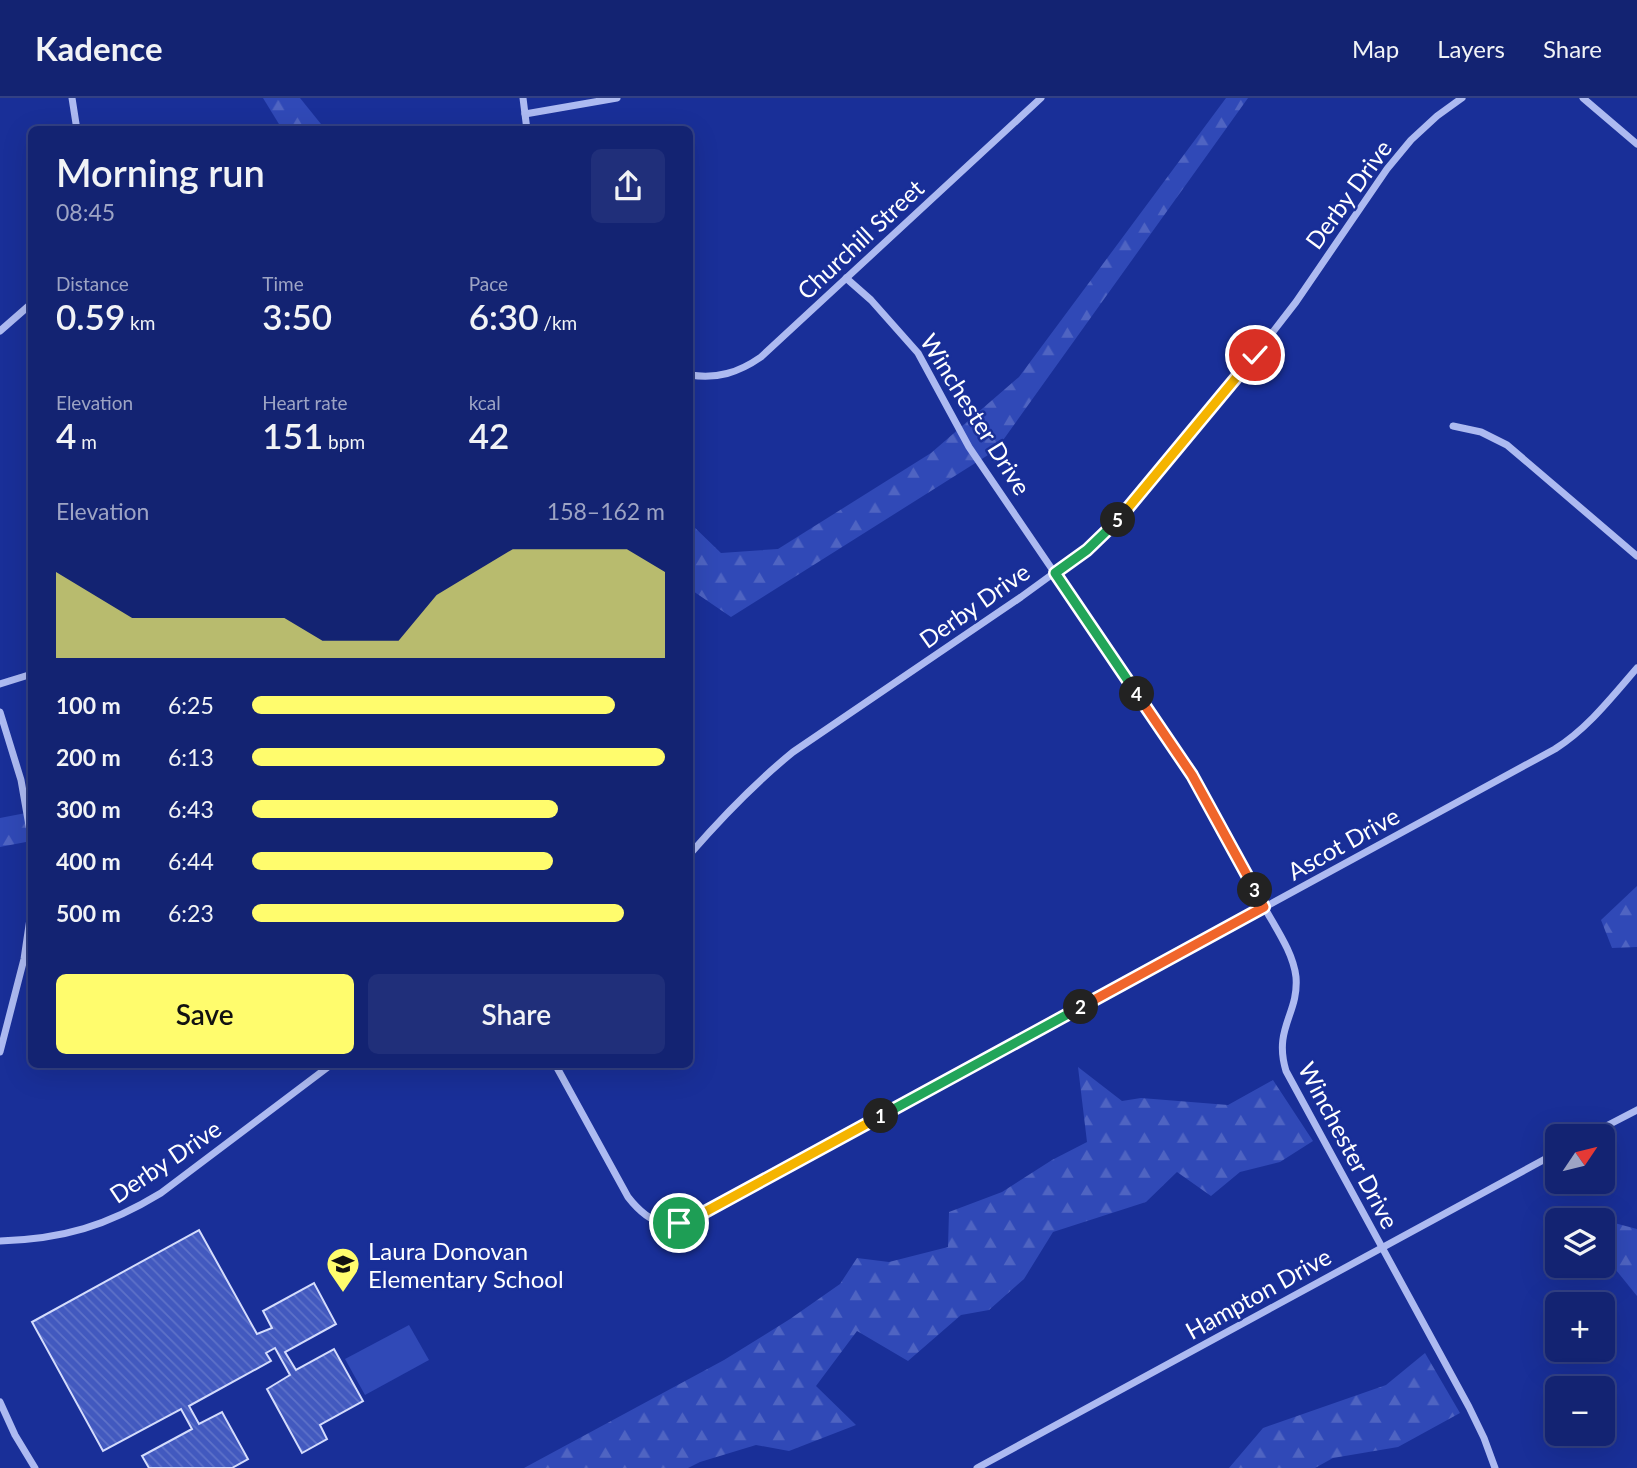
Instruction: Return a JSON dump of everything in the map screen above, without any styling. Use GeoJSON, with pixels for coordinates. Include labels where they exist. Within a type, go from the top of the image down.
{"type":"FeatureCollection","features":[{"type":"Feature","properties":{"kind":"street"},"geometry":{"type":"LineString","coordinates":[[72,98],[76,126]]}},
{"type":"Feature","properties":{"kind":"street"},"geometry":{"type":"LineString","coordinates":[[523,98],[526,126]]}},
{"type":"Feature","properties":{"kind":"street"},"geometry":{"type":"LineString","coordinates":[[525,114],[617,98]]}},
{"type":"Feature","properties":{"kind":"street","name":"Churchill Street"},"geometry":{"type":"LineString","coordinates":[[693,375],[720,376],[747,366],[761,357],[1041,98]]}},
{"type":"Feature","properties":{"kind":"street","name":"Derby Drive"},"geometry":{"type":"LineString","coordinates":[[693,851],[729,809],[793,752],[1055,573],[1087,550],[1120,518],[1296,302],[1387,169],[1411,140],[1462,98]]}},
{"type":"Feature","properties":{"kind":"street"},"geometry":{"type":"LineString","coordinates":[[1583,98],[1637,144]]}},
{"type":"Feature","properties":{"kind":"street","name":"Winchester Drive"},"geometry":{"type":"LineString","coordinates":[[846,278],[871,300],[918,353],[969,447],[1192,775],[1292,958],[1296,975],[1293,1004],[1281,1045],[1286,1071],[1469,1407],[1495,1468]]}},
{"type":"Feature","properties":{"kind":"street"},"geometry":{"type":"LineString","coordinates":[[0,331],[28,306]]}},
{"type":"Feature","properties":{"kind":"street"},"geometry":{"type":"LineString","coordinates":[[1453,426],[1481,432],[1507,445],[1637,556]]}},
{"type":"Feature","properties":{"kind":"street","name":"Ascot Drive"},"geometry":{"type":"LineString","coordinates":[[557,1068],[628,1197],[643,1213],[663,1224],[674,1224],[703,1213],[1570,740],[1593,719],[1637,668]]}},
{"type":"Feature","properties":{"kind":"street"},"geometry":{"type":"LineString","coordinates":[[0,684],[28,675]]}},
{"type":"Feature","properties":{"kind":"street"},"geometry":{"type":"LineString","coordinates":[[0,712],[21,780],[28,820]]}},
{"type":"Feature","properties":{"kind":"street"},"geometry":{"type":"LineString","coordinates":[[0,1052],[24,958],[28,932]]}},
{"type":"Feature","properties":{"kind":"street","name":"Derby Drive"},"geometry":{"type":"LineString","coordinates":[[0,1241],[34,1240],[68,1234],[102,1224],[131,1211],[162,1193],[327,1068]]}},
{"type":"Feature","properties":{"kind":"street"},"geometry":{"type":"LineString","coordinates":[[1610,1124],[1637,1110]]}},
{"type":"Feature","properties":{"kind":"street","name":"Hampton Drive"},"geometry":{"type":"LineString","coordinates":[[977,1468],[1545,1159]]}},
{"type":"Feature","properties":{"kind":"street"},"geometry":{"type":"LineString","coordinates":[[0,1402],[15,1435],[35,1468]]}},
{"type":"Feature","properties":{"kind":"green space"},"geometry":{"type":"Polygon","coordinates":[[[263,98],[300,98],[323,126],[280,126],[263,98]]]}},
{"type":"Feature","properties":{"kind":"green space"},"geometry":{"type":"Polygon","coordinates":[[[1226,98],[1248,98],[996,450],[731,617],[693,591],[693,526],[721,553],[778,549],[931,453],[1019,377],[1226,98]]]}},
{"type":"Feature","properties":{"kind":"green space"},"geometry":{"type":"Polygon","coordinates":[[[28,813],[28,842],[0,847],[0,818],[28,813]]]}},
{"type":"Feature","properties":{"kind":"green space"},"geometry":{"type":"Polygon","coordinates":[[[1637,886],[1637,947],[1612,948],[1601,920],[1637,886]]]}},
{"type":"Feature","properties":{"kind":"green space"},"geometry":{"type":"Polygon","coordinates":[[[1078,1067],[1122,1101],[1141,1098],[1228,1105],[1273,1080],[1313,1141],[1280,1162],[1240,1172],[1211,1196],[1177,1172],[1146,1202],[1053,1232],[1024,1279],[989,1310],[961,1315],[908,1361],[857,1331],[816,1386],[856,1425],[789,1451],[756,1445],[688,1468],[524,1468],[724,1360],[790,1319],[840,1284],[857,1258],[889,1262],[948,1247],[949,1212],[1002,1192],[1052,1160],[1087,1142],[1078,1067]]]}},
{"type":"Feature","properties":{"kind":"green space"},"geometry":{"type":"Polygon","coordinates":[[[1615,1223],[1637,1229],[1637,1296],[1615,1269],[1615,1223]]]}},
{"type":"Feature","properties":{"kind":"green space"},"geometry":{"type":"Polygon","coordinates":[[[409,1325],[429,1360],[365,1395],[345,1359],[409,1325]]]}},
{"type":"Feature","properties":{"kind":"green space"},"geometry":{"type":"Polygon","coordinates":[[[1425,1353],[1460,1413],[1398,1447],[1333,1458],[1315,1468],[1229,1468],[1263,1428],[1386,1385],[1425,1353]]]}},
{"type":"Feature","properties":{"kind":"building"},"geometry":{"type":"Polygon","coordinates":[[[199,1230],[257,1334],[272,1328],[263,1311],[314,1283],[336,1324],[285,1352],[296,1370],[334,1349],[363,1401],[320,1425],[327,1439],[302,1453],[267,1389],[290,1375],[275,1348],[266,1353],[271,1361],[189,1406],[199,1424],[222,1412],[248,1459],[232,1468],[149,1468],[142,1456],[192,1429],[181,1409],[103,1451],[32,1322],[199,1230]]]}},
{"type":"Feature","properties":{"kind":"place","name":"Laura Donovan Elementary School"},"geometry":{"type":"Point","coordinates":[343,1294]}},
{"type":"Feature","properties":{"kind":"route"},"geometry":{"type":"LineString","coordinates":[[679,1223],[703,1213],[1264,907],[1192,775],[1055,573],[1087,550],[1120,518],[1255,355]]}}]}
